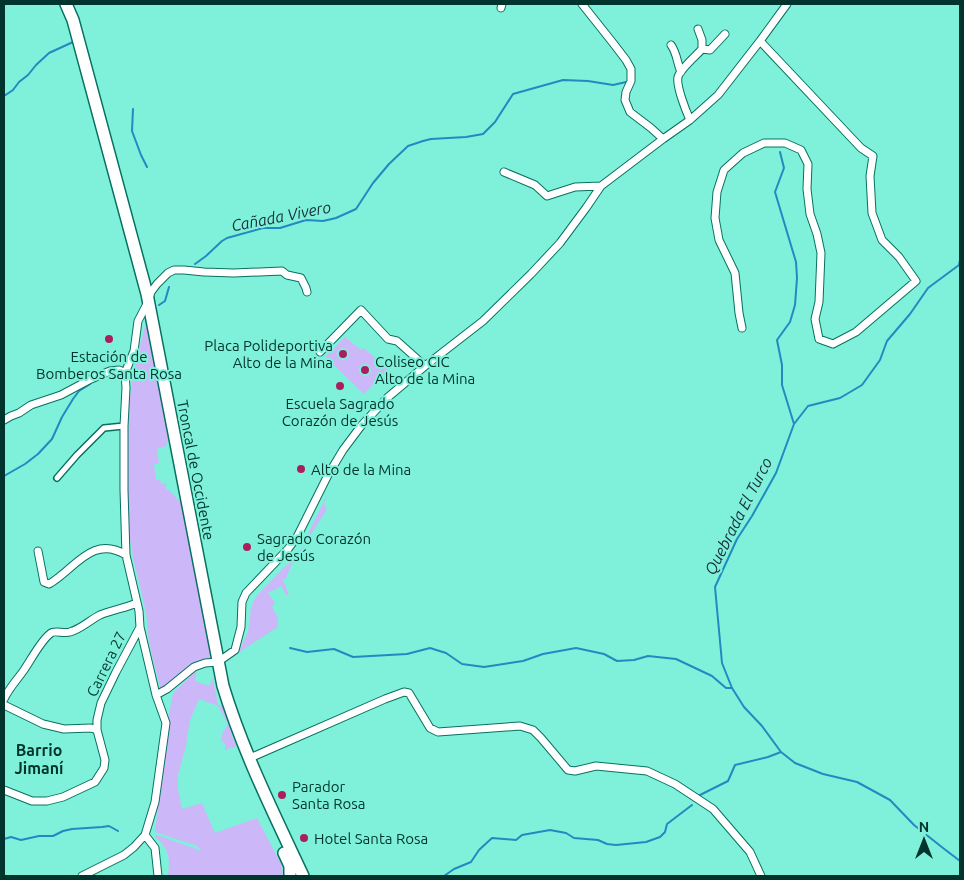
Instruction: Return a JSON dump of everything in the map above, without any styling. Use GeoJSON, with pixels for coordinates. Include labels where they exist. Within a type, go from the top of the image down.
{"type":"FeatureCollection","features":[{"type":"Feature","properties":{"kind":"main road","name":"Troncal de Occidente"},"geometry":{"type":"LineString","coordinates":[[66,4],[73,20],[118,182],[148,302],[223,686],[233,720],[303,876]]}},
{"type":"Feature","properties":{"kind":"main road"},"geometry":{"type":"LineString","coordinates":[[281,830],[278,840],[290,866],[290,876]]}},
{"type":"Feature","properties":{"kind":"street"},"geometry":{"type":"LineString","coordinates":[[582,4],[631,69],[631,81],[625,100],[630,112],[663,139]]}},
{"type":"Feature","properties":{"kind":"street"},"geometry":{"type":"LineString","coordinates":[[156,695],[167,689],[194,667],[205,663],[218,662],[235,650],[241,627],[242,602],[246,593],[297,537],[328,475],[350,440],[387,398],[484,321],[560,243],[601,186],[690,120],[718,95],[787,4]]}},
{"type":"Feature","properties":{"kind":"street"},"geometry":{"type":"LineString","coordinates":[[690,120],[679,88],[678,76],[702,49],[702,40],[698,30]]}},
{"type":"Feature","properties":{"kind":"street"},"geometry":{"type":"LineString","coordinates":[[702,49],[710,50],[725,34]]}},
{"type":"Feature","properties":{"kind":"street"},"geometry":{"type":"LineString","coordinates":[[742,328],[735,273],[719,240],[715,218],[718,192],[724,170],[743,153],[764,143],[785,143],[802,150],[808,164],[807,189],[810,214],[821,253],[819,302],[815,318],[819,339],[832,344],[856,332],[916,281],[899,258],[882,240],[872,213],[870,176],[873,156],[862,148],[760,41]]}},
{"type":"Feature","properties":{"kind":"street"},"geometry":{"type":"LineString","coordinates":[[672,46],[675,50],[681,72]]}},
{"type":"Feature","properties":{"kind":"street"},"geometry":{"type":"LineString","coordinates":[[504,172],[535,186],[547,196],[575,187],[601,186]]}},
{"type":"Feature","properties":{"kind":"street"},"geometry":{"type":"LineString","coordinates":[[82,876],[124,855],[145,835],[155,802],[166,723],[156,695],[126,555],[124,490],[125,372],[134,351],[138,321],[151,292],[168,273],[174,270],[234,273],[282,270],[287,275],[301,278],[307,292]]}},
{"type":"Feature","properties":{"kind":"street"},"geometry":{"type":"LineString","coordinates":[[320,352],[361,310],[388,339],[397,341],[425,366]]}},
{"type":"Feature","properties":{"kind":"street"},"geometry":{"type":"LineString","coordinates":[[4,420],[31,405],[61,395],[110,371],[119,370],[125,372]]}},
{"type":"Feature","properties":{"kind":"street"},"geometry":{"type":"LineString","coordinates":[[57,478],[77,454],[104,428],[124,426]]}},
{"type":"Feature","properties":{"kind":"street"},"geometry":{"type":"LineString","coordinates":[[38,551],[44,582],[49,584],[81,557],[102,548],[109,548],[126,555]]}},
{"type":"Feature","properties":{"kind":"street"},"geometry":{"type":"LineString","coordinates":[[4,699],[42,643],[52,632],[64,634],[77,630],[98,616],[137,603]]}},
{"type":"Feature","properties":{"kind":"street","name":"Carrera 27"},"geometry":{"type":"LineString","coordinates":[[4,790],[32,801],[48,802],[95,782],[102,773],[105,760],[97,730],[101,703],[140,627]]}},
{"type":"Feature","properties":{"kind":"street"},"geometry":{"type":"LineString","coordinates":[[250,758],[385,699],[404,692],[409,693],[432,730],[438,732],[520,726],[532,730],[541,738],[568,770],[575,771],[596,766],[647,771],[675,784],[713,808],[750,852],[760,876]]}},
{"type":"Feature","properties":{"kind":"street"},"geometry":{"type":"LineString","coordinates":[[4,705],[43,724],[64,729],[91,728],[97,730]]}},
{"type":"Feature","properties":{"kind":"street"},"geometry":{"type":"LineString","coordinates":[[145,835],[155,848],[158,876]]}},
{"type":"Feature","properties":{"kind":"shaded area"},"geometry":{"type":"Polygon","coordinates":[[[148,313],[170,433],[166,446],[157,449],[159,463],[154,464],[156,480],[160,479],[161,484],[166,483],[166,490],[168,489],[180,502],[183,502],[213,662],[205,663],[166,688],[160,687],[149,643],[146,612],[133,558],[128,524],[129,405],[133,375],[148,313]]]}},
{"type":"Feature","properties":{"kind":"shaded area","name":"Coliseo CIC Alto de la Mina"},"geometry":{"type":"Polygon","coordinates":[[[345,337],[361,350],[364,348],[388,369],[364,394],[325,357],[345,337]]]}},
{"type":"Feature","properties":{"kind":"shaded area"},"geometry":{"type":"Polygon","coordinates":[[[327,495],[324,505],[327,509],[283,580],[289,594],[286,595],[281,586],[268,593],[275,603],[272,607],[278,618],[278,627],[238,653],[248,632],[251,607],[255,598],[290,563],[304,545],[327,495]]]}},
{"type":"Feature","properties":{"kind":"shaded area"},"geometry":{"type":"Polygon","coordinates":[[[197,670],[195,681],[209,686],[213,678],[218,705],[225,705],[232,736],[237,746],[225,750],[225,743],[221,742],[222,734],[228,724],[218,706],[199,699],[190,720],[186,746],[178,775],[178,789],[182,809],[202,803],[215,833],[257,818],[281,864],[282,876],[168,876],[168,854],[163,845],[154,836],[157,835],[202,851],[197,846],[155,832],[167,723],[173,693],[197,670]]]}},
{"type":"Feature","properties":{"kind":"waterway"},"geometry":{"type":"LineString","coordinates":[[4,96],[13,90],[49,53],[73,42]]}},
{"type":"Feature","properties":{"kind":"waterway","name":"Cañada Vivero"},"geometry":{"type":"LineString","coordinates":[[195,264],[227,238],[263,228],[280,228],[306,220],[323,221],[336,218],[356,209],[373,183],[408,146],[431,139],[483,134],[495,122],[513,94],[563,80],[613,85],[626,82]]}},
{"type":"Feature","properties":{"kind":"waterway"},"geometry":{"type":"LineString","coordinates":[[133,109],[132,131],[147,167]]}},
{"type":"Feature","properties":{"kind":"waterway"},"geometry":{"type":"LineString","coordinates":[[780,152],[784,168],[775,192],[796,262],[797,278],[795,305],[790,322],[777,340],[782,365],[782,385],[794,424]]}},
{"type":"Feature","properties":{"kind":"waterway","name":"Quebrada El Turco"},"geometry":{"type":"LineString","coordinates":[[960,260],[959,265],[928,288],[910,314],[887,341],[880,360],[862,385],[840,398],[808,406],[794,424],[776,473],[737,539],[715,587],[722,663],[732,688],[744,707],[762,726],[781,752],[795,763],[823,774],[857,782],[890,800],[914,825],[960,861]]}},
{"type":"Feature","properties":{"kind":"waterway"},"geometry":{"type":"LineString","coordinates":[[159,305],[165,301],[169,287]]}},
{"type":"Feature","properties":{"kind":"waterway"},"geometry":{"type":"LineString","coordinates":[[4,476],[38,454],[52,439],[73,399],[79,391],[90,384]]}},
{"type":"Feature","properties":{"kind":"waterway"},"geometry":{"type":"LineString","coordinates":[[290,648],[307,652],[334,649],[353,657],[407,654],[430,648],[446,653],[462,664],[484,667],[523,661],[543,654],[576,648],[604,654],[617,661],[634,660],[648,656],[676,659],[712,676],[726,688],[731,688]]}},
{"type":"Feature","properties":{"kind":"waterway"},"geometry":{"type":"LineString","coordinates":[[700,795],[728,781],[735,765],[781,752]]}},
{"type":"Feature","properties":{"kind":"waterway"},"geometry":{"type":"LineString","coordinates":[[444,876],[454,869],[471,862],[479,850],[492,838],[516,840],[522,835],[550,830],[566,833],[574,838],[598,840],[607,844],[646,842],[660,837],[665,832],[667,824],[692,805]]}},
{"type":"Feature","properties":{"kind":"waterway"},"geometry":{"type":"LineString","coordinates":[[4,839],[11,837],[21,840],[39,836],[53,836],[72,829],[109,826],[118,831]]}},
{"type":"Feature","properties":{"kind":"place","name":"Estación de Bomberos Santa Rosa"},"geometry":{"type":"Point","coordinates":[109,339]}},
{"type":"Feature","properties":{"kind":"place","name":"Placa Polideportiva Alto de la Mina"},"geometry":{"type":"Point","coordinates":[343,354]}},
{"type":"Feature","properties":{"kind":"place","name":"Coliseo CIC Alto de la Mina"},"geometry":{"type":"Point","coordinates":[365,370]}},
{"type":"Feature","properties":{"kind":"place","name":"Escuela Sagrado Corazón de Jesús"},"geometry":{"type":"Point","coordinates":[340,386]}},
{"type":"Feature","properties":{"kind":"place","name":"Alto de la Mina"},"geometry":{"type":"Point","coordinates":[301,469]}},
{"type":"Feature","properties":{"kind":"place","name":"Sagrado Corazón de Jesús"},"geometry":{"type":"Point","coordinates":[247,547]}},
{"type":"Feature","properties":{"kind":"place","name":"Parador Santa Rosa"},"geometry":{"type":"Point","coordinates":[282,795]}},
{"type":"Feature","properties":{"kind":"place","name":"Hotel Santa Rosa"},"geometry":{"type":"Point","coordinates":[304,838]}},
{"type":"Feature","properties":{"kind":"district","name":"Barrio Jimaní"},"geometry":{"type":"Point","coordinates":[39,759]}}]}
